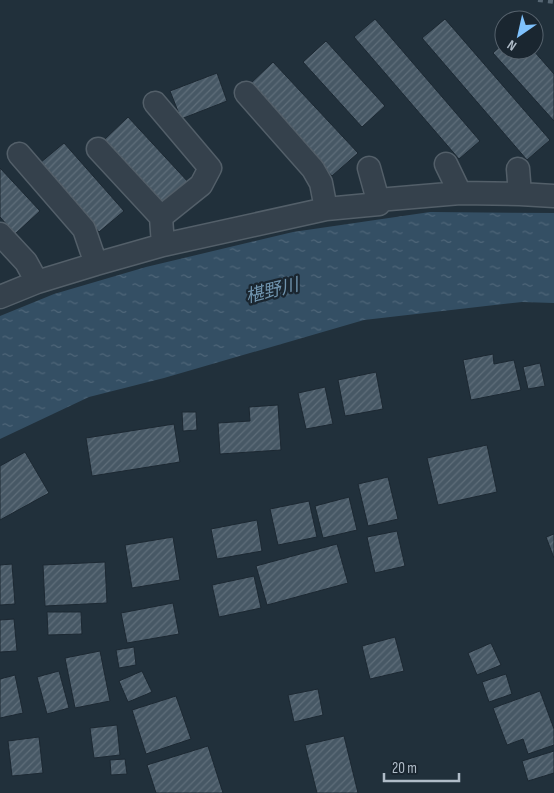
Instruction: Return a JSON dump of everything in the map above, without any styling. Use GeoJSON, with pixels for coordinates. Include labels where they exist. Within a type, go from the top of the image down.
{"type":"FeatureCollection","features":[{"type":"Feature","properties":{"kind":"street"},"geometry":{"type":"LineString","coordinates":[[246,93],[313,169],[321,182],[326,209]]}},
{"type":"Feature","properties":{"kind":"street"},"geometry":{"type":"LineString","coordinates":[[155,103],[210,168],[201,185],[161,217]]}},
{"type":"Feature","properties":{"kind":"street"},"geometry":{"type":"LineString","coordinates":[[98,149],[161,217],[163,245]]}},
{"type":"Feature","properties":{"kind":"street"},"geometry":{"type":"LineString","coordinates":[[18,154],[84,229],[96,264]]}},
{"type":"Feature","properties":{"kind":"street"},"geometry":{"type":"LineString","coordinates":[[446,164],[460,193]]}},
{"type":"Feature","properties":{"kind":"street"},"geometry":{"type":"LineString","coordinates":[[0,297],[37,282],[163,245],[326,209],[379,204],[369,168]]}},
{"type":"Feature","properties":{"kind":"street"},"geometry":{"type":"LineString","coordinates":[[518,169],[520,194]]}},
{"type":"Feature","properties":{"kind":"street"},"geometry":{"type":"LineString","coordinates":[[378,200],[460,193],[554,196]]}},
{"type":"Feature","properties":{"kind":"street"},"geometry":{"type":"LineString","coordinates":[[0,234],[26,262],[37,282]]}},
{"type":"Feature","properties":{"kind":"water","name":"椹野川"},"geometry":{"type":"Polygon","coordinates":[[[430,212],[554,213],[554,303],[522,302],[364,320],[164,378],[89,397],[0,439],[0,316],[54,294],[146,267],[293,232],[430,212]]]}},
{"type":"Feature","properties":{"kind":"building"},"geometry":{"type":"Polygon","coordinates":[[[375,19],[480,141],[459,159],[354,37],[375,19]]]}},
{"type":"Feature","properties":{"kind":"building"},"geometry":{"type":"Polygon","coordinates":[[[445,19],[550,140],[527,160],[422,38],[445,19]]]}},
{"type":"Feature","properties":{"kind":"building"},"geometry":{"type":"Polygon","coordinates":[[[326,41],[385,106],[362,127],[303,62],[326,41]]]}},
{"type":"Feature","properties":{"kind":"building"},"geometry":{"type":"Polygon","coordinates":[[[499,60],[542,60],[554,74],[554,121],[499,60]]]}},
{"type":"Feature","properties":{"kind":"building"},"geometry":{"type":"Polygon","coordinates":[[[273,62],[358,153],[332,176],[248,86],[273,62]]]}},
{"type":"Feature","properties":{"kind":"building"},"geometry":{"type":"Polygon","coordinates":[[[217,73],[227,101],[181,119],[170,91],[217,73]]]}},
{"type":"Feature","properties":{"kind":"building"},"geometry":{"type":"Polygon","coordinates":[[[128,117],[190,184],[165,206],[104,140],[128,117]]]}},
{"type":"Feature","properties":{"kind":"building"},"geometry":{"type":"Polygon","coordinates":[[[64,143],[124,211],[99,232],[40,163],[64,143]]]}},
{"type":"Feature","properties":{"kind":"building"},"geometry":{"type":"Polygon","coordinates":[[[0,168],[40,211],[15,234],[0,217],[0,168]]]}},
{"type":"Feature","properties":{"kind":"building"},"geometry":{"type":"Polygon","coordinates":[[[493,354],[494,364],[514,360],[521,390],[471,400],[463,360],[493,354]]]}},
{"type":"Feature","properties":{"kind":"building"},"geometry":{"type":"Polygon","coordinates":[[[540,363],[545,386],[528,389],[523,367],[540,363]]]}},
{"type":"Feature","properties":{"kind":"building"},"geometry":{"type":"Polygon","coordinates":[[[376,372],[383,409],[345,416],[338,380],[376,372]]]}},
{"type":"Feature","properties":{"kind":"building"},"geometry":{"type":"Polygon","coordinates":[[[325,387],[333,424],[306,429],[298,393],[325,387]]]}},
{"type":"Feature","properties":{"kind":"building"},"geometry":{"type":"Polygon","coordinates":[[[278,405],[281,450],[220,454],[218,423],[250,421],[249,407],[278,405]]]}},
{"type":"Feature","properties":{"kind":"building"},"geometry":{"type":"Polygon","coordinates":[[[182,412],[196,412],[197,430],[183,431],[182,412]]]}},
{"type":"Feature","properties":{"kind":"building"},"geometry":{"type":"Polygon","coordinates":[[[174,424],[180,462],[92,476],[86,438],[174,424]]]}},
{"type":"Feature","properties":{"kind":"building"},"geometry":{"type":"Polygon","coordinates":[[[487,445],[497,492],[438,505],[427,458],[487,445]]]}},
{"type":"Feature","properties":{"kind":"building"},"geometry":{"type":"Polygon","coordinates":[[[25,452],[49,493],[0,520],[0,466],[25,452]]]}},
{"type":"Feature","properties":{"kind":"building"},"geometry":{"type":"Polygon","coordinates":[[[388,477],[398,519],[368,526],[358,484],[388,477]]]}},
{"type":"Feature","properties":{"kind":"building"},"geometry":{"type":"Polygon","coordinates":[[[349,497],[357,530],[323,538],[315,506],[349,497]]]}},
{"type":"Feature","properties":{"kind":"building"},"geometry":{"type":"Polygon","coordinates":[[[309,501],[317,537],[278,545],[270,509],[309,501]]]}},
{"type":"Feature","properties":{"kind":"building"},"geometry":{"type":"Polygon","coordinates":[[[257,520],[262,551],[217,559],[211,529],[257,520]]]}},
{"type":"Feature","properties":{"kind":"building"},"geometry":{"type":"Polygon","coordinates":[[[397,531],[405,566],[375,573],[367,537],[397,531]]]}},
{"type":"Feature","properties":{"kind":"building"},"geometry":{"type":"Polygon","coordinates":[[[554,534],[554,558],[546,537],[554,534]]]}},
{"type":"Feature","properties":{"kind":"building"},"geometry":{"type":"Polygon","coordinates":[[[173,537],[180,580],[132,588],[125,545],[173,537]]]}},
{"type":"Feature","properties":{"kind":"building"},"geometry":{"type":"Polygon","coordinates":[[[337,544],[348,583],[267,605],[256,566],[337,544]]]}},
{"type":"Feature","properties":{"kind":"building"},"geometry":{"type":"Polygon","coordinates":[[[105,562],[107,603],[45,606],[43,565],[105,562]]]}},
{"type":"Feature","properties":{"kind":"building"},"geometry":{"type":"Polygon","coordinates":[[[12,564],[15,604],[0,605],[0,565],[12,564]]]}},
{"type":"Feature","properties":{"kind":"building"},"geometry":{"type":"Polygon","coordinates":[[[254,576],[261,608],[219,617],[212,585],[254,576]]]}},
{"type":"Feature","properties":{"kind":"building"},"geometry":{"type":"Polygon","coordinates":[[[173,603],[179,634],[127,643],[121,613],[173,603]]]}},
{"type":"Feature","properties":{"kind":"building"},"geometry":{"type":"Polygon","coordinates":[[[47,612],[81,612],[82,634],[48,635],[47,612]]]}},
{"type":"Feature","properties":{"kind":"building"},"geometry":{"type":"Polygon","coordinates":[[[14,619],[17,651],[0,652],[0,620],[14,619]]]}},
{"type":"Feature","properties":{"kind":"building"},"geometry":{"type":"Polygon","coordinates":[[[395,637],[404,671],[370,679],[362,646],[395,637]]]}},
{"type":"Feature","properties":{"kind":"building"},"geometry":{"type":"Polygon","coordinates":[[[491,643],[501,665],[477,675],[468,653],[491,643]]]}},
{"type":"Feature","properties":{"kind":"building"},"geometry":{"type":"Polygon","coordinates":[[[134,647],[136,665],[119,668],[116,650],[134,647]]]}},
{"type":"Feature","properties":{"kind":"building"},"geometry":{"type":"Polygon","coordinates":[[[100,651],[110,701],[75,708],[65,658],[100,651]]]}},
{"type":"Feature","properties":{"kind":"building"},"geometry":{"type":"Polygon","coordinates":[[[59,671],[69,708],[47,714],[37,677],[59,671]]]}},
{"type":"Feature","properties":{"kind":"building"},"geometry":{"type":"Polygon","coordinates":[[[142,671],[152,692],[128,702],[119,681],[142,671]]]}},
{"type":"Feature","properties":{"kind":"building"},"geometry":{"type":"Polygon","coordinates":[[[506,674],[512,694],[489,702],[482,682],[506,674]]]}},
{"type":"Feature","properties":{"kind":"building"},"geometry":{"type":"Polygon","coordinates":[[[15,675],[23,713],[0,718],[0,679],[15,675]]]}},
{"type":"Feature","properties":{"kind":"building"},"geometry":{"type":"Polygon","coordinates":[[[318,689],[323,715],[294,722],[288,695],[318,689]]]}},
{"type":"Feature","properties":{"kind":"building"},"geometry":{"type":"Polygon","coordinates":[[[540,691],[554,729],[554,745],[528,754],[523,739],[507,745],[493,708],[540,691]]]}},
{"type":"Feature","properties":{"kind":"building"},"geometry":{"type":"Polygon","coordinates":[[[176,696],[191,739],[146,754],[132,710],[176,696]]]}},
{"type":"Feature","properties":{"kind":"building"},"geometry":{"type":"Polygon","coordinates":[[[117,725],[120,755],[94,758],[90,728],[117,725]]]}},
{"type":"Feature","properties":{"kind":"building"},"geometry":{"type":"Polygon","coordinates":[[[344,736],[358,793],[317,793],[305,745],[344,736]]]}},
{"type":"Feature","properties":{"kind":"building"},"geometry":{"type":"Polygon","coordinates":[[[39,737],[43,773],[12,776],[8,741],[39,737]]]}},
{"type":"Feature","properties":{"kind":"building"},"geometry":{"type":"Polygon","coordinates":[[[208,746],[223,793],[156,793],[147,765],[208,746]]]}},
{"type":"Feature","properties":{"kind":"building"},"geometry":{"type":"Polygon","coordinates":[[[554,751],[554,773],[528,781],[522,761],[554,751]]]}},
{"type":"Feature","properties":{"kind":"building"},"geometry":{"type":"Polygon","coordinates":[[[125,759],[127,774],[111,775],[110,760],[125,759]]]}},
{"type":"Feature","properties":{"kind":"railway"},"geometry":{"type":"LineString","coordinates":[[538,0],[554,2]]}}]}
